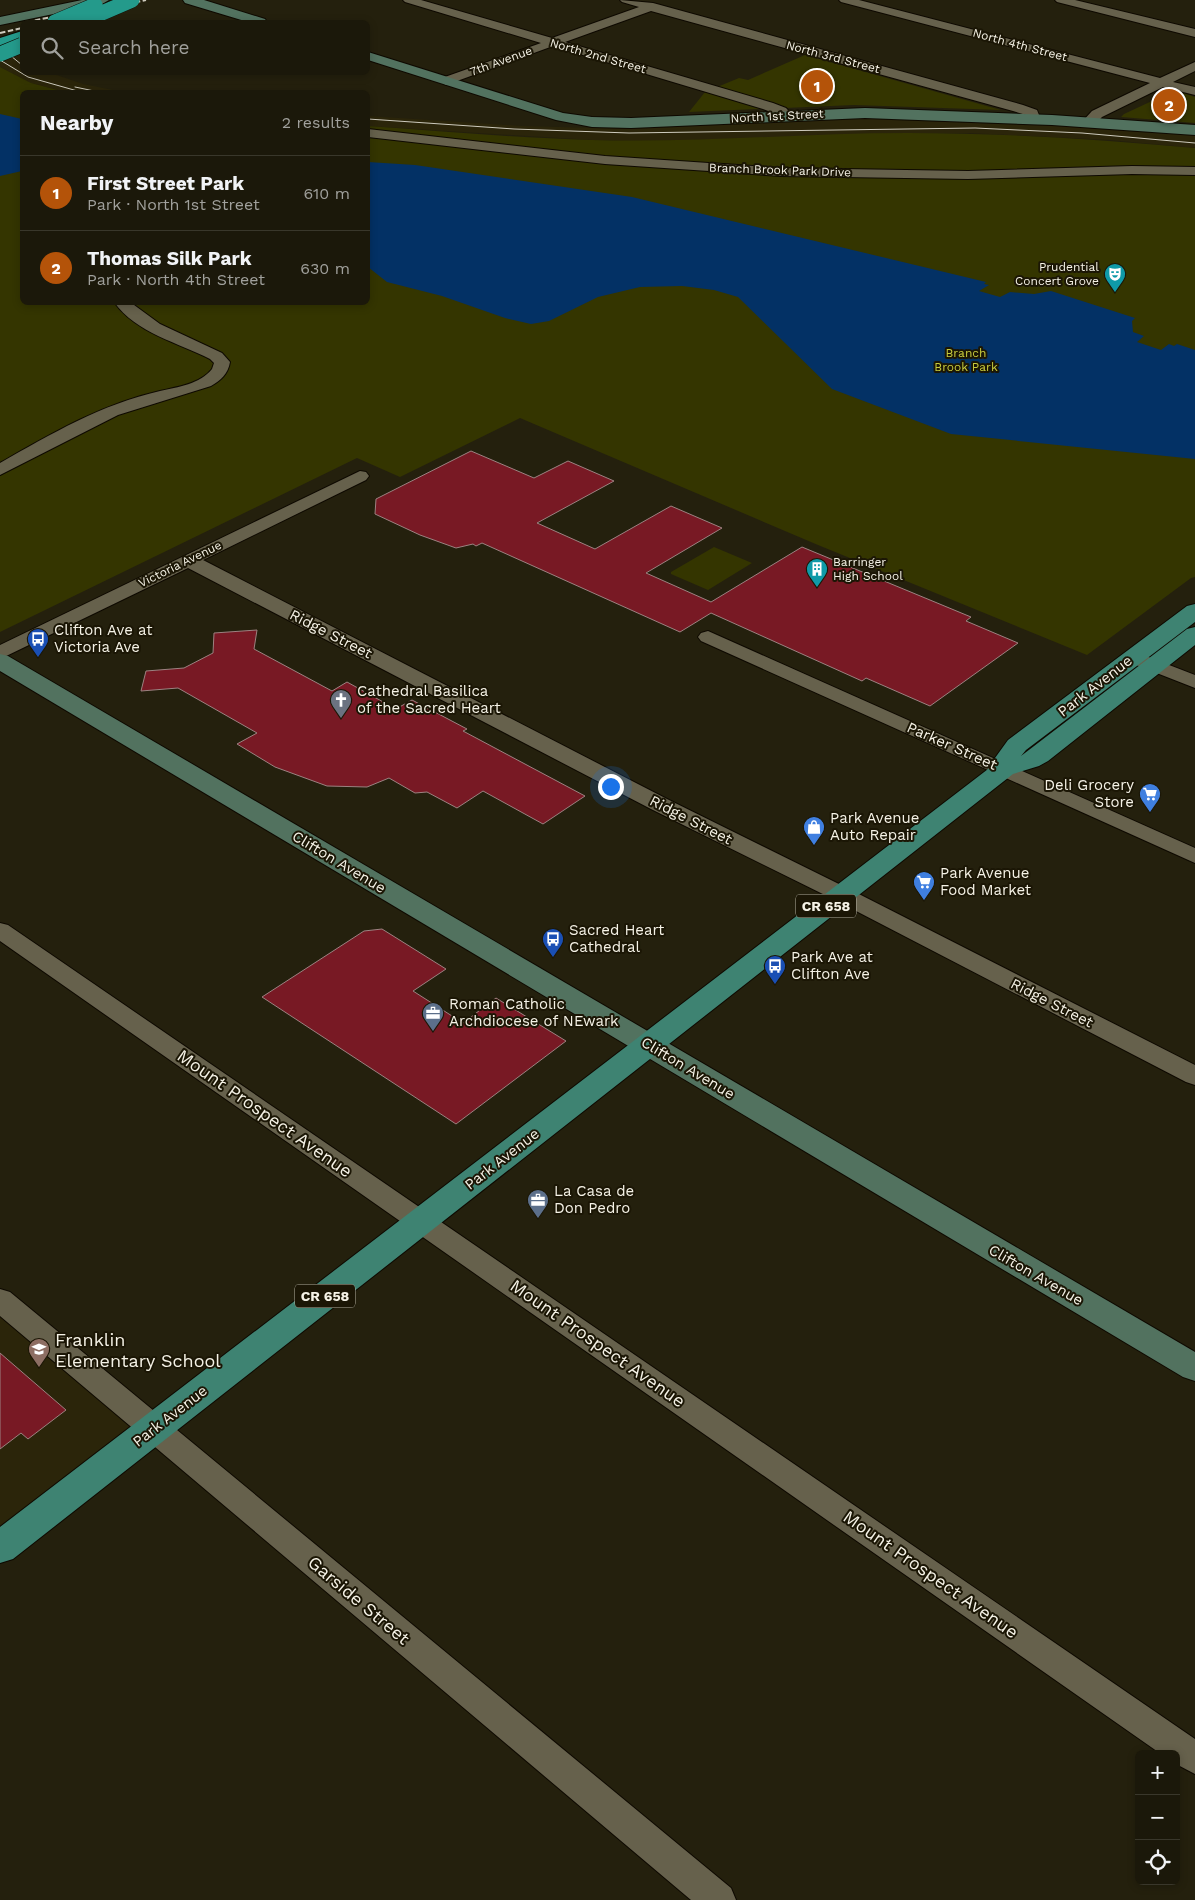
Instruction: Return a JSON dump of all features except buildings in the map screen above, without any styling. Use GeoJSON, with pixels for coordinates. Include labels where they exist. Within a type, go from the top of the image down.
{"type":"FeatureCollection","features":[{"type":"Feature","properties":{"kind":"highway"},"geometry":{"type":"LineString","coordinates":[[59,20],[104,0]]}},
{"type":"Feature","properties":{"kind":"highway"},"geometry":{"type":"LineString","coordinates":[[86,20],[132,0]]}},
{"type":"Feature","properties":{"kind":"highway"},"geometry":{"type":"LineString","coordinates":[[0,43],[20,36]]}},
{"type":"Feature","properties":{"kind":"highway"},"geometry":{"type":"LineString","coordinates":[[0,53],[20,46]]}},
{"type":"Feature","properties":{"kind":"main road"},"geometry":{"type":"LineString","coordinates":[[0,21],[104,0]]}},
{"type":"Feature","properties":{"kind":"main road"},"geometry":{"type":"LineString","coordinates":[[190,0],[254,20]]}},
{"type":"Feature","properties":{"kind":"main road","name":"North 1st Street"},"geometry":{"type":"LineString","coordinates":[[370,57],[561,117],[592,122],[625,123],[870,113],[1034,120],[1195,130]]}},
{"type":"Feature","properties":{"kind":"main road","name":"Park Avenue"},"geometry":{"type":"LineString","coordinates":[[1004,769],[1007,758],[1017,745],[1195,611]]}},
{"type":"Feature","properties":{"kind":"main road","name":"Park Avenue"},"geometry":{"type":"LineString","coordinates":[[0,1548],[1004,769],[1040,756],[1195,634]]}},
{"type":"Feature","properties":{"kind":"main road","name":"Clifton Avenue"},"geometry":{"type":"LineString","coordinates":[[0,661],[1195,1368]]}},
{"type":"Feature","properties":{"kind":"street","name":"North 2nd Street"},"geometry":{"type":"LineString","coordinates":[[409,0],[768,106],[781,111],[786,116]]}},
{"type":"Feature","properties":{"kind":"street","name":"North 3rd Street"},"geometry":{"type":"LineString","coordinates":[[626,0],[1018,108],[1032,113],[1034,120]]}},
{"type":"Feature","properties":{"kind":"street","name":"7th Avenue"},"geometry":{"type":"LineString","coordinates":[[446,81],[670,0]]}},
{"type":"Feature","properties":{"kind":"street","name":"North 4th Street"},"geometry":{"type":"LineString","coordinates":[[845,0],[1195,91]]}},
{"type":"Feature","properties":{"kind":"street"},"geometry":{"type":"LineString","coordinates":[[1061,0],[1195,33]]}},
{"type":"Feature","properties":{"kind":"street"},"geometry":{"type":"LineString","coordinates":[[1088,123],[1097,114],[1195,66]]}},
{"type":"Feature","properties":{"kind":"street","name":"Branch Brook Park Drive"},"geometry":{"type":"LineString","coordinates":[[370,133],[605,160],[781,172],[977,175],[1132,170],[1195,171]]}},
{"type":"Feature","properties":{"kind":"street"},"geometry":{"type":"LineString","coordinates":[[0,470],[94,418],[137,402],[198,386],[213,379],[220,372],[222,362],[216,356],[157,329],[141,320],[124,305]]}},
{"type":"Feature","properties":{"kind":"street","name":"Victoria Avenue"},"geometry":{"type":"LineString","coordinates":[[0,653],[360,476]]}},
{"type":"Feature","properties":{"kind":"street","name":"Ridge Street"},"geometry":{"type":"LineString","coordinates":[[188,560],[659,804],[841,894],[1195,1076]]}},
{"type":"Feature","properties":{"kind":"street","name":"Parker Street"},"geometry":{"type":"LineString","coordinates":[[708,637],[1195,856]]}},
{"type":"Feature","properties":{"kind":"street"},"geometry":{"type":"LineString","coordinates":[[1133,657],[1195,682]]}},
{"type":"Feature","properties":{"kind":"street","name":"Mount Prospect Avenue"},"geometry":{"type":"LineString","coordinates":[[0,930],[1195,1758]]}},
{"type":"Feature","properties":{"kind":"street","name":"Garside Street"},"geometry":{"type":"LineString","coordinates":[[0,1300],[718,1900]]}},
{"type":"Feature","properties":{"kind":"shaded area"},"geometry":{"type":"Polygon","coordinates":[[[0,39],[20,54],[20,75],[57,75],[83,84],[113,90],[57,90],[31,83],[0,67],[0,39]]]}},
{"type":"Feature","properties":{"kind":"shaded area"},"geometry":{"type":"Polygon","coordinates":[[[370,116],[522,126],[598,128],[855,117],[1058,125],[1195,134],[1195,148],[1110,140],[969,133],[907,133],[663,141],[592,140],[370,126],[370,116]]]}},
{"type":"Feature","properties":{"kind":"shaded area","name":"Franklin Elementary School"},"geometry":{"type":"Polygon","coordinates":[[[0,1308],[155,1429],[0,1548],[0,1308]]]}},
{"type":"Feature","properties":{"kind":"green space"},"geometry":{"type":"Polygon","coordinates":[[[805,55],[1001,110],[854,105],[689,112],[705,92],[739,78],[748,80],[805,55]]]}},
{"type":"Feature","properties":{"kind":"green space","name":"Branch Brook Park"},"geometry":{"type":"Polygon","coordinates":[[[0,67],[31,83],[57,90],[20,90],[20,305],[370,305],[370,126],[536,138],[631,141],[869,133],[980,134],[1087,139],[1195,148],[1195,577],[1191,578],[1087,655],[818,545],[520,418],[400,477],[357,458],[0,632],[0,67]]]}},
{"type":"Feature","properties":{"kind":"green space"},"geometry":{"type":"Polygon","coordinates":[[[1179,92],[1195,97],[1195,123],[1121,117],[1167,94],[1179,92]]]}},
{"type":"Feature","properties":{"kind":"green space"},"geometry":{"type":"Polygon","coordinates":[[[714,547],[752,563],[708,590],[671,574],[671,572],[714,547]]]}},
{"type":"Feature","properties":{"kind":"water"},"geometry":{"type":"Polygon","coordinates":[[[0,114],[20,119],[20,171],[0,176],[0,114]]]}},
{"type":"Feature","properties":{"kind":"water"},"geometry":{"type":"Polygon","coordinates":[[[370,162],[415,165],[632,197],[986,282],[984,284],[989,285],[979,291],[1000,297],[1010,292],[1034,294],[1051,291],[1135,318],[1132,321],[1133,332],[1144,336],[1137,342],[1161,350],[1169,344],[1174,346],[1177,344],[1195,350],[1195,459],[951,434],[832,389],[738,297],[714,290],[682,286],[640,287],[598,297],[549,321],[531,324],[505,318],[442,296],[387,282],[370,269],[370,162]]]}},
{"type":"Feature","properties":{"kind":"tram line"},"geometry":{"type":"LineString","coordinates":[[0,47],[20,63]]}},
{"type":"Feature","properties":{"kind":"tram line"},"geometry":{"type":"LineString","coordinates":[[0,60],[20,72]]}},
{"type":"Feature","properties":{"kind":"tram line"},"geometry":{"type":"LineString","coordinates":[[25,75],[74,90]]}},
{"type":"Feature","properties":{"kind":"tram line"},"geometry":{"type":"LineString","coordinates":[[75,87],[89,90]]}},
{"type":"Feature","properties":{"kind":"tram line"},"geometry":{"type":"LineString","coordinates":[[370,119],[514,129],[629,133],[975,128],[1082,133],[1195,143]]}},
{"type":"Feature","properties":{"kind":"railway"},"geometry":{"type":"LineString","coordinates":[[37,20],[134,0]]}},
{"type":"Feature","properties":{"kind":"railway"},"geometry":{"type":"LineString","coordinates":[[127,4],[146,0]]}},
{"type":"Feature","properties":{"kind":"railway"},"geometry":{"type":"LineString","coordinates":[[0,33],[20,28]]}},
{"type":"Feature","properties":{"kind":"place","name":"First Street Park"},"geometry":{"type":"Point","coordinates":[817,86]}},
{"type":"Feature","properties":{"kind":"place","name":"Thomas Silk Park"},"geometry":{"type":"Point","coordinates":[1169,105]}},
{"type":"Feature","properties":{"kind":"place","name":"Prudential Concert Grove"},"geometry":{"type":"Point","coordinates":[1115,293]}},
{"type":"Feature","properties":{"kind":"place","name":"Barringer High School"},"geometry":{"type":"Point","coordinates":[817,588]}},
{"type":"Feature","properties":{"kind":"place","name":"Clifton Ave at Victoria Ave"},"geometry":{"type":"Point","coordinates":[38,658]}},
{"type":"Feature","properties":{"kind":"place","name":"Cathedral Basilica of the Sacred Heart"},"geometry":{"type":"Point","coordinates":[341,719]}},
{"type":"Feature","properties":{"kind":"place","name":"Deli Grocery Store"},"geometry":{"type":"Point","coordinates":[1150,813]}},
{"type":"Feature","properties":{"kind":"place","name":"Park Avenue Auto Repair"},"geometry":{"type":"Point","coordinates":[814,846]}},
{"type":"Feature","properties":{"kind":"place","name":"Park Avenue Food Market"},"geometry":{"type":"Point","coordinates":[924,901]}},
{"type":"Feature","properties":{"kind":"place","name":"Sacred Heart Cathedral"},"geometry":{"type":"Point","coordinates":[553,958]}},
{"type":"Feature","properties":{"kind":"place","name":"Park Ave at Clifton Ave"},"geometry":{"type":"Point","coordinates":[775,985]}},
{"type":"Feature","properties":{"kind":"place","name":"Roman Catholic Archdiocese of NEwark"},"geometry":{"type":"Point","coordinates":[433,1032]}},
{"type":"Feature","properties":{"kind":"place","name":"La Casa de Don Pedro"},"geometry":{"type":"Point","coordinates":[538,1219]}},
{"type":"Feature","properties":{"kind":"place","name":"Franklin Elementary School"},"geometry":{"type":"Point","coordinates":[39,1368]}}]}
